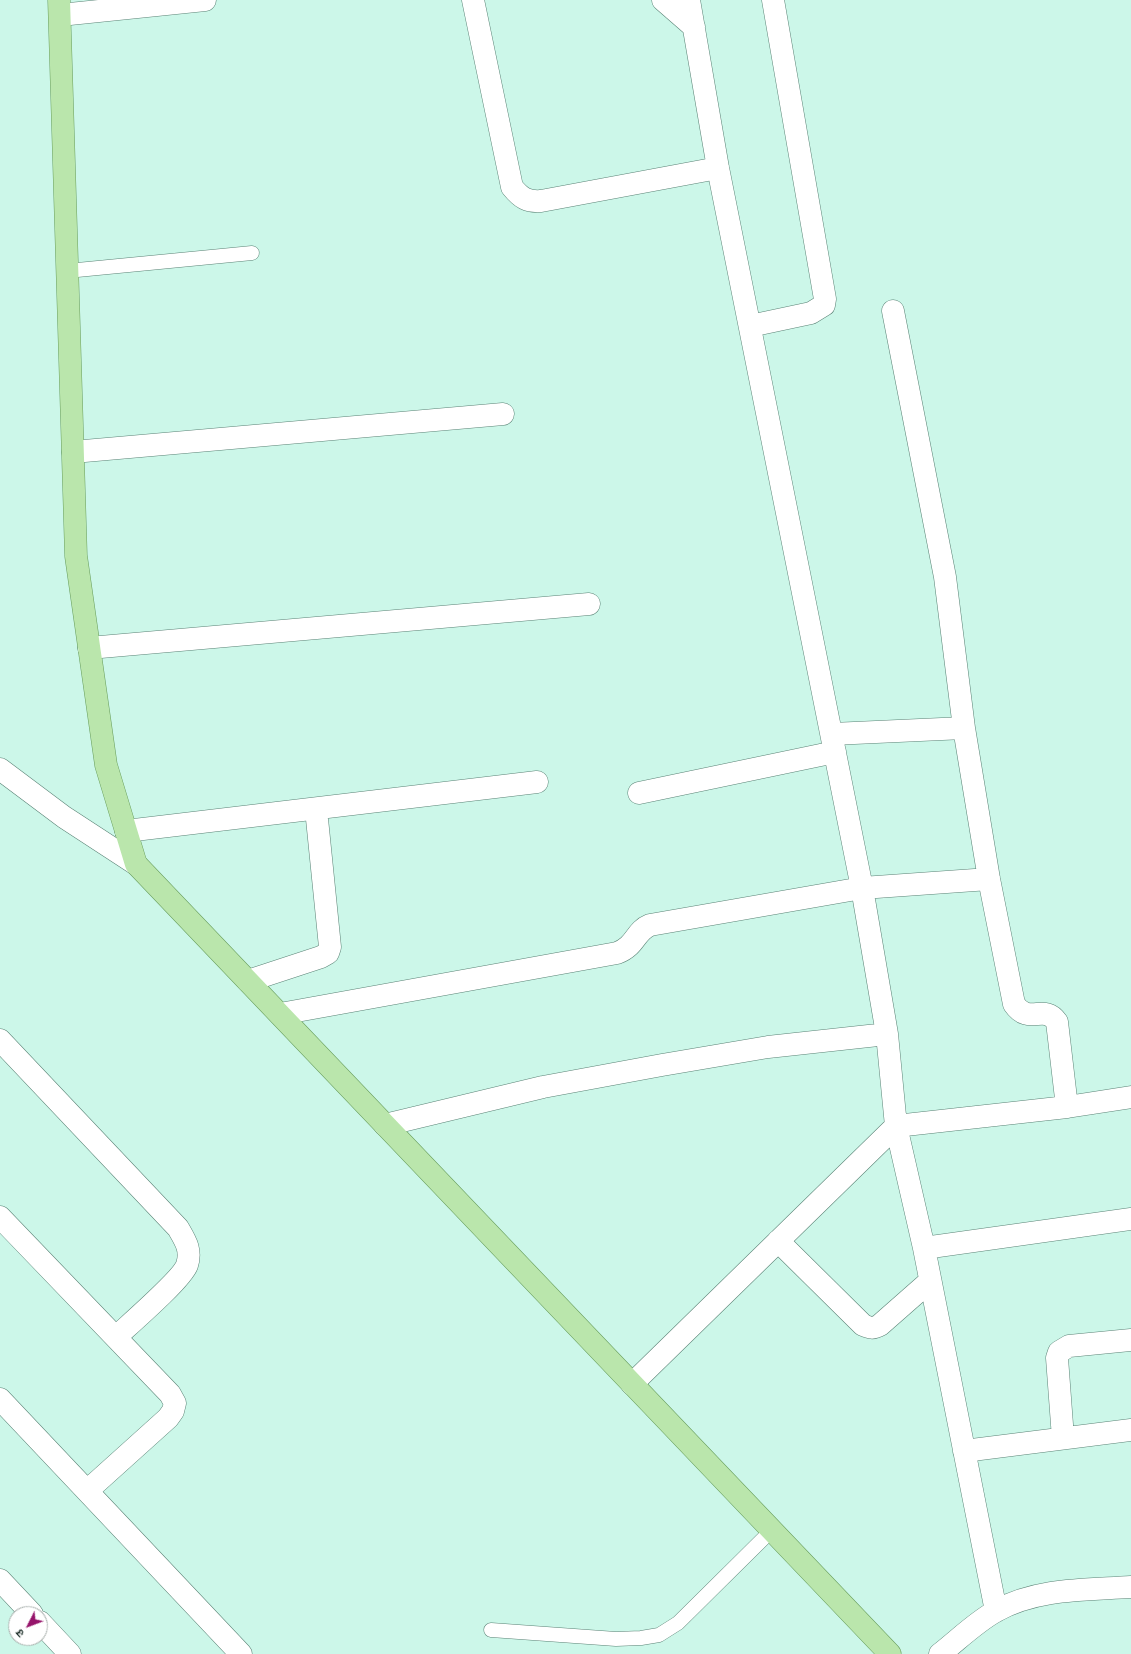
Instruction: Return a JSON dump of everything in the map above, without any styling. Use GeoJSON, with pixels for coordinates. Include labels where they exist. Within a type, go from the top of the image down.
{"type":"FeatureCollection","features":[{"type":"Feature","properties":{"kind":"main road"},"geometry":{"type":"LineString","coordinates":[[60,7],[76,556],[106,765],[136,864],[890,1654]]}},
{"type":"Feature","properties":{"kind":"street"},"geometry":{"type":"LineString","coordinates":[[60,7],[205,0]]}},
{"type":"Feature","properties":{"kind":"street"},"geometry":{"type":"LineString","coordinates":[[472,0],[512,187],[520,197],[530,202],[541,201],[718,168]]}},
{"type":"Feature","properties":{"kind":"street"},"geometry":{"type":"LineString","coordinates":[[663,0],[694,26]]}},
{"type":"Feature","properties":{"kind":"street"},"geometry":{"type":"LineString","coordinates":[[689,0],[718,168],[862,888],[887,1034],[896,1126],[924,1248],[996,1611]]}},
{"type":"Feature","properties":{"kind":"street"},"geometry":{"type":"LineString","coordinates":[[750,326],[811,313],[824,306],[825,299],[773,0]]}},
{"type":"Feature","properties":{"kind":"street"},"geometry":{"type":"LineString","coordinates":[[893,311],[945,577],[964,728],[989,879],[1014,1004],[1019,1011],[1026,1015],[1045,1013],[1053,1016],[1057,1022],[1067,1107]]}},
{"type":"Feature","properties":{"kind":"street"},"geometry":{"type":"LineString","coordinates":[[73,452],[503,414]]}},
{"type":"Feature","properties":{"kind":"street"},"geometry":{"type":"LineString","coordinates":[[90,648],[589,604]]}},
{"type":"Feature","properties":{"kind":"street"},"geometry":{"type":"LineString","coordinates":[[639,792],[834,743],[964,728]]}},
{"type":"Feature","properties":{"kind":"street"},"geometry":{"type":"LineString","coordinates":[[1,772],[64,817],[136,864]]}},
{"type":"Feature","properties":{"kind":"street"},"geometry":{"type":"LineString","coordinates":[[126,831],[537,782]]}},
{"type":"Feature","properties":{"kind":"street"},"geometry":{"type":"LineString","coordinates":[[248,981],[321,957],[328,953],[330,946],[316,809]]}},
{"type":"Feature","properties":{"kind":"street"},"geometry":{"type":"LineString","coordinates":[[280,1014],[617,953],[626,950],[633,943],[643,928],[650,925],[862,888],[989,879]]}},
{"type":"Feature","properties":{"kind":"street"},"geometry":{"type":"LineString","coordinates":[[385,1124],[543,1087],[662,1065],[768,1047],[887,1034]]}},
{"type":"Feature","properties":{"kind":"street"},"geometry":{"type":"LineString","coordinates":[[0,1040],[178,1228],[188,1244],[187,1265],[176,1279],[116,1337]]}},
{"type":"Feature","properties":{"kind":"street"},"geometry":{"type":"LineString","coordinates":[[632,1384],[896,1126],[1067,1107],[1131,1097]]}},
{"type":"Feature","properties":{"kind":"street"},"geometry":{"type":"LineString","coordinates":[[0,1217],[55,1276],[170,1394],[175,1403],[173,1411],[168,1418],[87,1491]]}},
{"type":"Feature","properties":{"kind":"street"},"geometry":{"type":"LineString","coordinates":[[924,1248],[1131,1219]]}},
{"type":"Feature","properties":{"kind":"street"},"geometry":{"type":"LineString","coordinates":[[778,1241],[863,1325],[869,1328],[875,1328],[880,1325],[930,1281]]}},
{"type":"Feature","properties":{"kind":"street"},"geometry":{"type":"LineString","coordinates":[[1063,1438],[1057,1358],[1058,1352],[1069,1346],[1131,1340]]}},
{"type":"Feature","properties":{"kind":"street"},"geometry":{"type":"LineString","coordinates":[[0,1399],[241,1654]]}},
{"type":"Feature","properties":{"kind":"street"},"geometry":{"type":"LineString","coordinates":[[964,1451],[1131,1430]]}},
{"type":"Feature","properties":{"kind":"street"},"geometry":{"type":"LineString","coordinates":[[0,1580],[24,1606]]}},
{"type":"Feature","properties":{"kind":"street"},"geometry":{"type":"LineString","coordinates":[[940,1654],[996,1611],[1030,1596],[1066,1591],[1131,1587]]}},
{"type":"Feature","properties":{"kind":"street"},"geometry":{"type":"LineString","coordinates":[[48,1631],[70,1654]]}},
{"type":"Feature","properties":{"kind":"lane"},"geometry":{"type":"LineString","coordinates":[[67,271],[252,253]]}},
{"type":"Feature","properties":{"kind":"lane"},"geometry":{"type":"LineString","coordinates":[[491,1630],[616,1638],[641,1638],[659,1634],[678,1623],[772,1530]]}}]}
